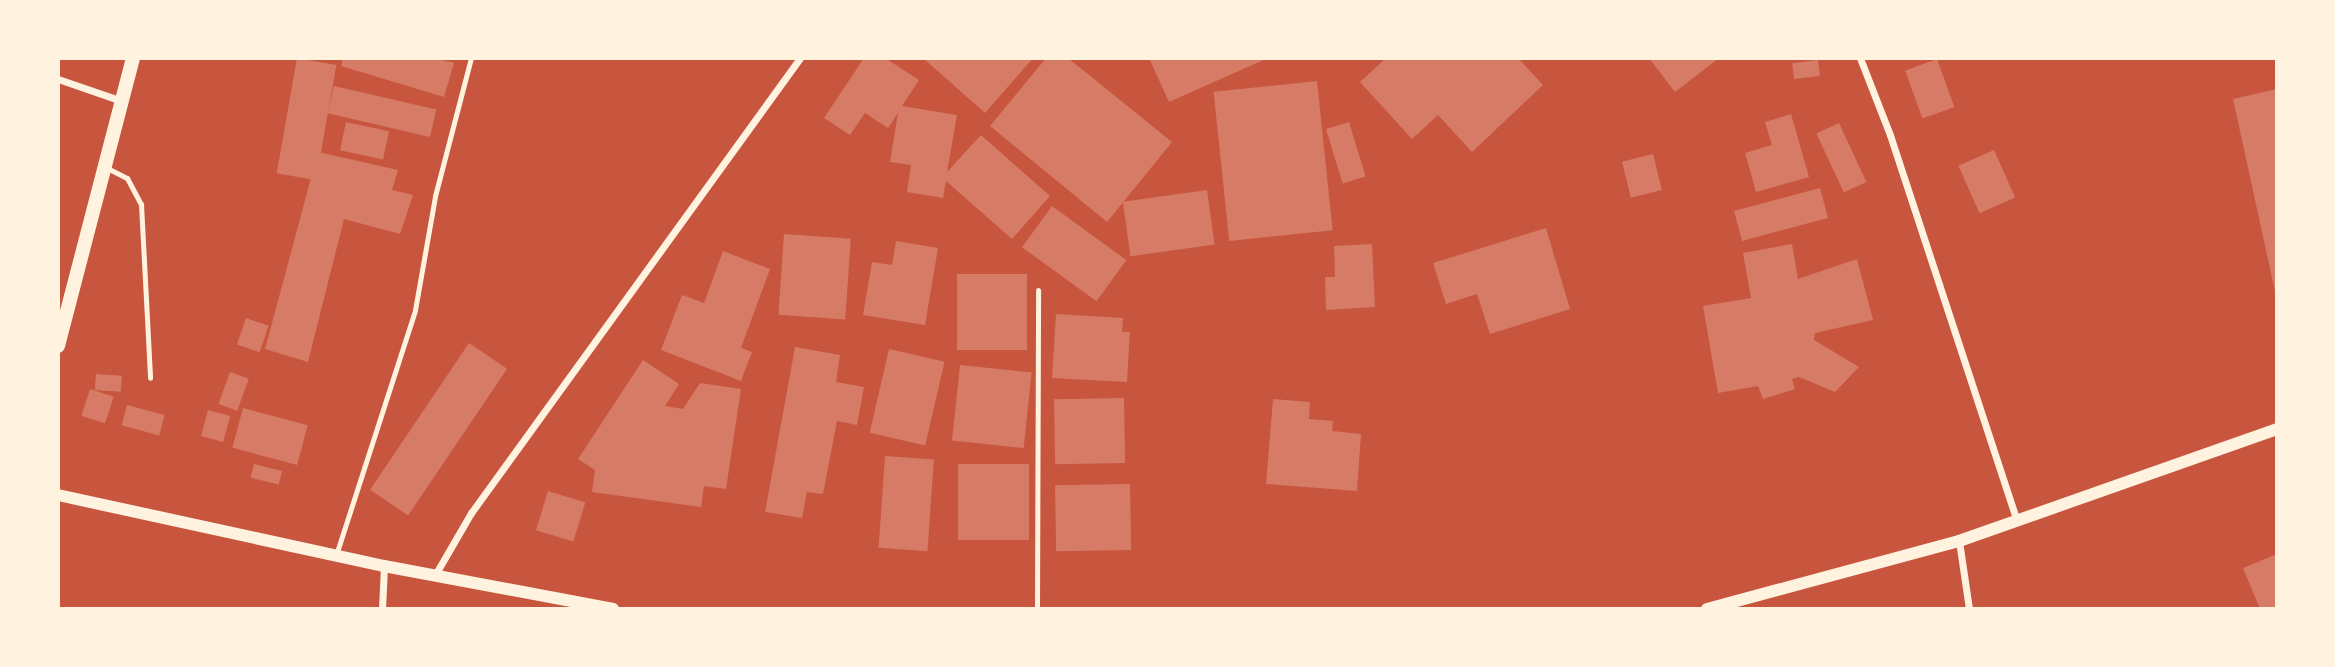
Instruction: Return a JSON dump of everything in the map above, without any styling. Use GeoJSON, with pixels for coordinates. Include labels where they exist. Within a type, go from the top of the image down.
{"type":"FeatureCollection","features":[{"type":"Feature","properties":{"kind":"main road"},"geometry":{"type":"LineString","coordinates":[[58,346],[134,58]]}},
{"type":"Feature","properties":{"kind":"street"},"geometry":{"type":"LineString","coordinates":[[435,575],[471,513],[800,58]]}},
{"type":"Feature","properties":{"kind":"street"},"geometry":{"type":"LineString","coordinates":[[1860,58],[1890,135],[2017,522]]}},
{"type":"Feature","properties":{"kind":"street"},"geometry":{"type":"LineString","coordinates":[[58,79],[122,101]]}},
{"type":"Feature","properties":{"kind":"street"},"geometry":{"type":"LineString","coordinates":[[1707,609],[1958,541],[2277,429]]}},
{"type":"Feature","properties":{"kind":"street"},"geometry":{"type":"LineString","coordinates":[[58,495],[384,566],[613,609]]}},
{"type":"Feature","properties":{"kind":"street"},"geometry":{"type":"LineString","coordinates":[[1958,541],[1969,609]]}},
{"type":"Feature","properties":{"kind":"street"},"geometry":{"type":"LineString","coordinates":[[382,609],[384,566]]}},
{"type":"Feature","properties":{"kind":"lane"},"geometry":{"type":"LineString","coordinates":[[335,555],[415,310],[435,196],[471,58]]}},
{"type":"Feature","properties":{"kind":"lane"},"geometry":{"type":"LineString","coordinates":[[105,167],[127,178],[141,204],[150,378]]}},
{"type":"Feature","properties":{"kind":"lane"},"geometry":{"type":"LineString","coordinates":[[1038,290],[1038,609]]}},
{"type":"Feature","properties":{"kind":"building"},"geometry":{"type":"Polygon","coordinates":[[[297,58],[336,65],[316,180],[277,173],[297,58]]]}},
{"type":"Feature","properties":{"kind":"building"},"geometry":{"type":"Polygon","coordinates":[[[343,58],[434,58],[454,63],[444,97],[341,66],[343,58]]]}},
{"type":"Feature","properties":{"kind":"building"},"geometry":{"type":"Polygon","coordinates":[[[864,58],[885,58],[919,80],[902,106],[957,115],[947,172],[981,135],[1050,196],[1012,239],[946,181],[943,198],[907,192],[911,165],[890,162],[898,113],[888,128],[865,113],[850,135],[824,118],[864,58]]]}},
{"type":"Feature","properties":{"kind":"building"},"geometry":{"type":"Polygon","coordinates":[[[923,58],[1033,58],[985,113],[923,58]]]}},
{"type":"Feature","properties":{"kind":"building"},"geometry":{"type":"Polygon","coordinates":[[[1046,58],[1068,58],[1172,142],[1107,222],[990,126],[1046,58]]]}},
{"type":"Feature","properties":{"kind":"building"},"geometry":{"type":"Polygon","coordinates":[[[1149,58],[1268,58],[1169,102],[1149,58]]]}},
{"type":"Feature","properties":{"kind":"building"},"geometry":{"type":"Polygon","coordinates":[[[1386,58],[1518,58],[1543,85],[1472,152],[1438,115],[1412,139],[1360,82],[1386,58]]]}},
{"type":"Feature","properties":{"kind":"building"},"geometry":{"type":"Polygon","coordinates":[[[1649,58],[1719,58],[1675,92],[1649,58]]]}},
{"type":"Feature","properties":{"kind":"building"},"geometry":{"type":"Polygon","coordinates":[[[1937,59],[1954,107],[1922,119],[1905,71],[1937,59]]]}},
{"type":"Feature","properties":{"kind":"building"},"geometry":{"type":"Polygon","coordinates":[[[1818,60],[1820,76],[1794,79],[1792,63],[1818,60]]]}},
{"type":"Feature","properties":{"kind":"building"},"geometry":{"type":"Polygon","coordinates":[[[1317,81],[1333,230],[1229,241],[1214,92],[1317,81]]]}},
{"type":"Feature","properties":{"kind":"building"},"geometry":{"type":"Polygon","coordinates":[[[334,86],[436,110],[430,137],[328,113],[334,86]]]}},
{"type":"Feature","properties":{"kind":"building"},"geometry":{"type":"Polygon","coordinates":[[[2277,89],[2277,296],[2276,296],[2233,99],[2277,89]]]}},
{"type":"Feature","properties":{"kind":"building"},"geometry":{"type":"Polygon","coordinates":[[[1791,114],[1809,177],[1756,192],[1745,153],[1772,145],[1765,122],[1791,114]]]}},
{"type":"Feature","properties":{"kind":"building"},"geometry":{"type":"Polygon","coordinates":[[[346,122],[389,131],[383,160],[340,150],[346,122]]]}},
{"type":"Feature","properties":{"kind":"building"},"geometry":{"type":"Polygon","coordinates":[[[1349,122],[1366,177],[1343,184],[1326,129],[1349,122]]]}},
{"type":"Feature","properties":{"kind":"building"},"geometry":{"type":"Polygon","coordinates":[[[1839,123],[1866,182],[1844,192],[1816,134],[1839,123]]]}},
{"type":"Feature","properties":{"kind":"building"},"geometry":{"type":"Polygon","coordinates":[[[1994,150],[2015,198],[1980,213],[1958,166],[1994,150]]]}},
{"type":"Feature","properties":{"kind":"building"},"geometry":{"type":"Polygon","coordinates":[[[318,152],[398,170],[392,190],[413,195],[400,234],[344,219],[308,362],[265,349],[318,152]]]}},
{"type":"Feature","properties":{"kind":"building"},"geometry":{"type":"Polygon","coordinates":[[[1653,154],[1662,190],[1631,198],[1622,162],[1653,154]]]}},
{"type":"Feature","properties":{"kind":"building"},"geometry":{"type":"Polygon","coordinates":[[[1820,188],[1828,218],[1742,241],[1734,211],[1820,188]]]}},
{"type":"Feature","properties":{"kind":"building"},"geometry":{"type":"Polygon","coordinates":[[[1207,190],[1215,244],[1130,256],[1123,202],[1207,190]]]}},
{"type":"Feature","properties":{"kind":"building"},"geometry":{"type":"Polygon","coordinates":[[[1052,206],[1126,260],[1096,301],[1022,247],[1052,206]]]}},
{"type":"Feature","properties":{"kind":"building"},"geometry":{"type":"Polygon","coordinates":[[[1546,228],[1570,309],[1490,334],[1477,294],[1446,304],[1433,263],[1546,228]]]}},
{"type":"Feature","properties":{"kind":"building"},"geometry":{"type":"Polygon","coordinates":[[[784,234],[851,239],[845,319],[778,315],[784,234]]]}},
{"type":"Feature","properties":{"kind":"building"},"geometry":{"type":"Polygon","coordinates":[[[896,241],[938,248],[925,325],[863,315],[872,262],[892,265],[896,241]]]}},
{"type":"Feature","properties":{"kind":"building"},"geometry":{"type":"Polygon","coordinates":[[[1372,244],[1375,307],[1326,310],[1325,277],[1335,277],[1334,246],[1372,244]]]}},
{"type":"Feature","properties":{"kind":"building"},"geometry":{"type":"Polygon","coordinates":[[[1792,244],[1798,279],[1857,259],[1873,320],[1815,333],[1814,340],[1859,367],[1835,392],[1799,377],[1792,379],[1795,389],[1763,399],[1758,386],[1718,393],[1703,306],[1751,298],[1743,253],[1792,244]]]}},
{"type":"Feature","properties":{"kind":"building"},"geometry":{"type":"Polygon","coordinates":[[[723,251],[770,269],[741,348],[752,352],[741,381],[661,350],[682,295],[704,303],[723,251]]]}},
{"type":"Feature","properties":{"kind":"building"},"geometry":{"type":"Polygon","coordinates":[[[957,274],[1027,274],[1027,350],[957,350],[957,274]]]}},
{"type":"Feature","properties":{"kind":"building"},"geometry":{"type":"Polygon","coordinates":[[[1056,314],[1123,318],[1122,332],[1130,332],[1127,382],[1052,378],[1056,314]]]}},
{"type":"Feature","properties":{"kind":"building"},"geometry":{"type":"Polygon","coordinates":[[[246,318],[269,326],[260,352],[237,344],[246,318]]]}},
{"type":"Feature","properties":{"kind":"building"},"geometry":{"type":"Polygon","coordinates":[[[469,343],[507,369],[408,515],[370,490],[469,343]]]}},
{"type":"Feature","properties":{"kind":"building"},"geometry":{"type":"Polygon","coordinates":[[[795,347],[840,355],[836,382],[864,387],[857,425],[837,421],[823,494],[807,492],[802,518],[765,512],[795,347]]]}},
{"type":"Feature","properties":{"kind":"building"},"geometry":{"type":"Polygon","coordinates":[[[889,349],[945,362],[925,446],[870,433],[889,349]]]}},
{"type":"Feature","properties":{"kind":"building"},"geometry":{"type":"Polygon","coordinates":[[[643,360],[679,384],[665,406],[683,409],[700,383],[741,389],[726,489],[704,486],[701,507],[592,492],[595,470],[578,459],[643,360]]]}},
{"type":"Feature","properties":{"kind":"building"},"geometry":{"type":"Polygon","coordinates":[[[960,365],[1032,373],[1024,448],[952,441],[960,365]]]}},
{"type":"Feature","properties":{"kind":"building"},"geometry":{"type":"Polygon","coordinates":[[[230,372],[249,379],[237,411],[218,404],[230,372]]]}},
{"type":"Feature","properties":{"kind":"building"},"geometry":{"type":"Polygon","coordinates":[[[96,374],[122,376],[121,392],[95,390],[96,374]]]}},
{"type":"Feature","properties":{"kind":"building"},"geometry":{"type":"Polygon","coordinates":[[[90,389],[114,397],[105,423],[81,416],[90,389]]]}},
{"type":"Feature","properties":{"kind":"building"},"geometry":{"type":"Polygon","coordinates":[[[1124,398],[1125,463],[1055,464],[1054,399],[1124,398]]]}},
{"type":"Feature","properties":{"kind":"building"},"geometry":{"type":"Polygon","coordinates":[[[1273,399],[1310,402],[1309,419],[1333,421],[1332,431],[1361,434],[1357,491],[1266,484],[1273,399]]]}},
{"type":"Feature","properties":{"kind":"building"},"geometry":{"type":"Polygon","coordinates":[[[127,405],[165,415],[159,435],[122,425],[127,405]]]}},
{"type":"Feature","properties":{"kind":"building"},"geometry":{"type":"Polygon","coordinates":[[[243,408],[308,425],[297,465],[232,448],[243,408]]]}},
{"type":"Feature","properties":{"kind":"building"},"geometry":{"type":"Polygon","coordinates":[[[208,410],[230,416],[223,442],[201,436],[208,410]]]}},
{"type":"Feature","properties":{"kind":"building"},"geometry":{"type":"Polygon","coordinates":[[[885,456],[934,459],[927,551],[879,548],[885,456]]]}},
{"type":"Feature","properties":{"kind":"building"},"geometry":{"type":"Polygon","coordinates":[[[254,464],[282,471],[279,485],[251,478],[254,464]]]}},
{"type":"Feature","properties":{"kind":"building"},"geometry":{"type":"Polygon","coordinates":[[[958,464],[1029,464],[1029,540],[958,540],[958,464]]]}},
{"type":"Feature","properties":{"kind":"building"},"geometry":{"type":"Polygon","coordinates":[[[1130,484],[1131,550],[1056,551],[1055,485],[1130,484]]]}},
{"type":"Feature","properties":{"kind":"building"},"geometry":{"type":"Polygon","coordinates":[[[548,491],[585,502],[573,542],[536,530],[548,491]]]}},
{"type":"Feature","properties":{"kind":"building"},"geometry":{"type":"Polygon","coordinates":[[[2277,554],[2277,609],[2260,609],[2243,568],[2277,554]]]}}]}
